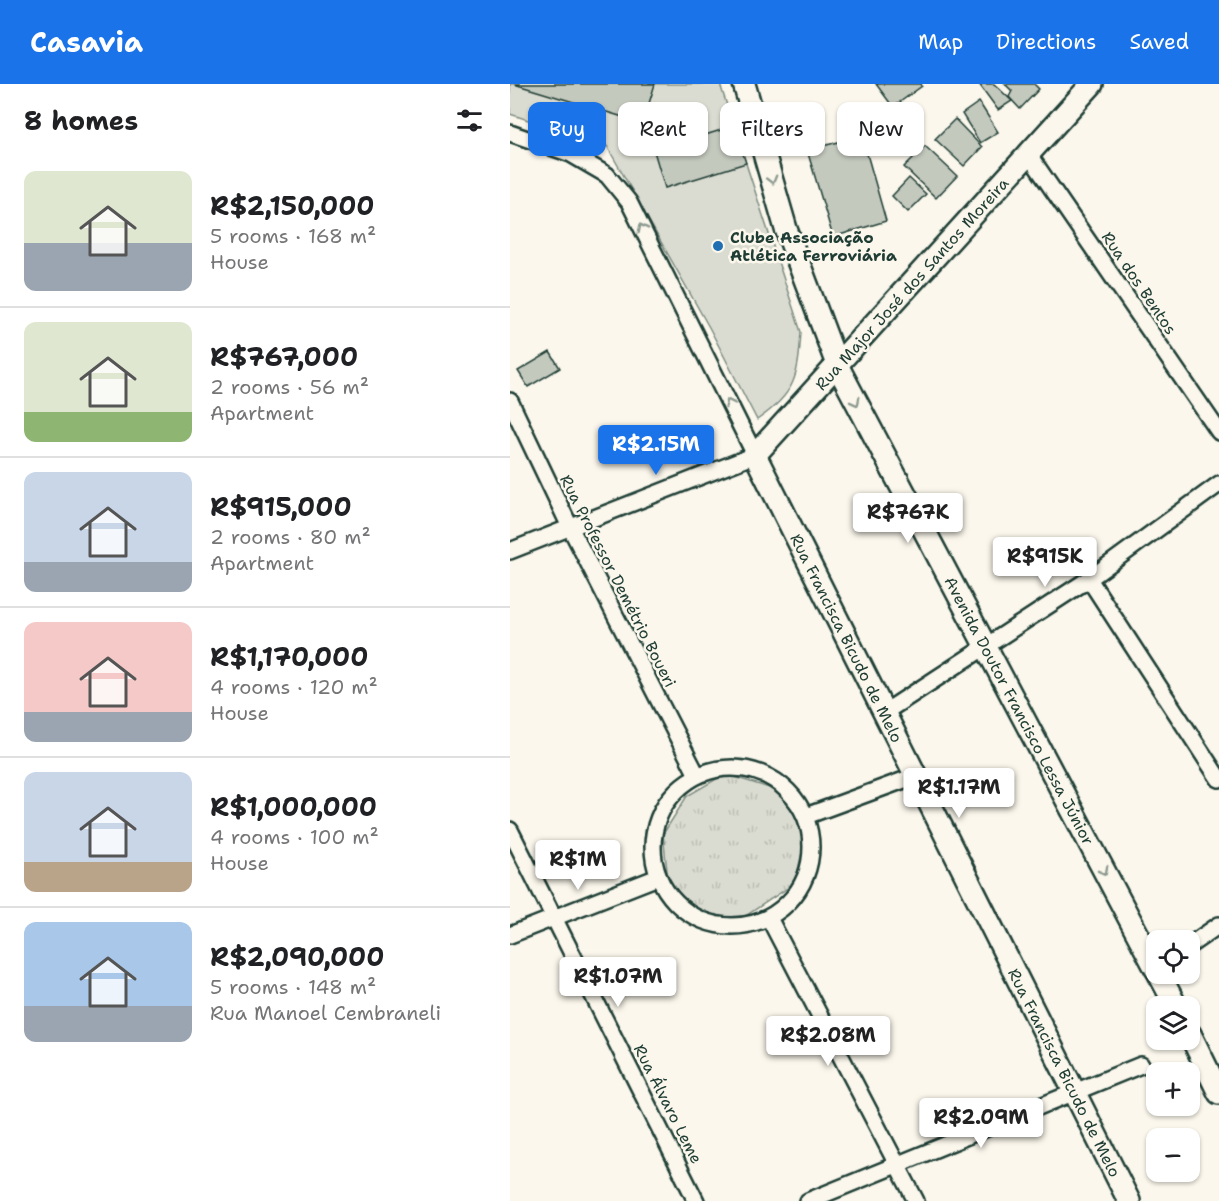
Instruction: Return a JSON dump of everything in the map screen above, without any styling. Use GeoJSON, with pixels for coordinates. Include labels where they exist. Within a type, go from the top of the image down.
{"type":"FeatureCollection","features":[{"type":"Feature","properties":{"kind":"street","name":"Avenida Doutor Francisco Lessa Júnior"},"geometry":{"type":"LineString","coordinates":[[744,84],[786,229],[837,367],[1146,950]]}},
{"type":"Feature","properties":{"kind":"street","name":"Rua Major José dos Santos Moreira"},"geometry":{"type":"LineString","coordinates":[[755,455],[1092,84]]}},
{"type":"Feature","properties":{"kind":"street","name":"Rua Francisca Bicudo de Melo"},"geometry":{"type":"LineString","coordinates":[[510,133],[571,154],[607,175],[630,202],[1129,1201]]}},
{"type":"Feature","properties":{"kind":"street","name":"Rua dos Bentos"},"geometry":{"type":"LineString","coordinates":[[1029,154],[1219,432]]}},
{"type":"Feature","properties":{"kind":"street","name":"Rua Professor Demétrio Boueri"},"geometry":{"type":"LineString","coordinates":[[510,401],[570,527],[697,775]]}},
{"type":"Feature","properties":{"kind":"street"},"geometry":{"type":"LineString","coordinates":[[510,551],[755,455]]}},
{"type":"Feature","properties":{"kind":"street"},"geometry":{"type":"LineString","coordinates":[[885,712],[1089,579],[1219,484]]}},
{"type":"Feature","properties":{"kind":"street"},"geometry":{"type":"LineString","coordinates":[[1089,579],[1219,779]]}},
{"type":"Feature","properties":{"kind":"street"},"geometry":{"type":"LineString","coordinates":[[728,767],[760,772],[788,789],[806,816],[812,845],[807,874],[792,899],[769,918],[737,927],[704,922],[676,904],[658,877],[652,848],[658,818],[673,793],[697,775],[728,767]]}},
{"type":"Feature","properties":{"kind":"street"},"geometry":{"type":"LineString","coordinates":[[806,816],[915,776]]}},
{"type":"Feature","properties":{"kind":"street","name":"Rua Álvaro Leme"},"geometry":{"type":"LineString","coordinates":[[510,830],[696,1201]]}},
{"type":"Feature","properties":{"kind":"street"},"geometry":{"type":"LineString","coordinates":[[510,935],[658,877]]}},
{"type":"Feature","properties":{"kind":"street"},"geometry":{"type":"LineString","coordinates":[[769,918],[916,1201]]}},
{"type":"Feature","properties":{"kind":"street"},"geometry":{"type":"LineString","coordinates":[[1200,938],[1219,925]]}},
{"type":"Feature","properties":{"kind":"street"},"geometry":{"type":"LineString","coordinates":[[1198,1050],[1219,1093]]}},
{"type":"Feature","properties":{"kind":"street"},"geometry":{"type":"LineString","coordinates":[[808,1201],[1141,1065]]}},
{"type":"Feature","properties":{"kind":"green space","name":"Clube Associação Atlética Ferroviária"},"geometry":{"type":"Polygon","coordinates":[[[510,84],[720,84],[726,102],[720,102],[720,156],[744,156],[801,332],[796,372],[792,383],[780,401],[757,420],[710,329],[606,146],[606,102],[528,102],[528,120],[510,114],[510,84]]]}},
{"type":"Feature","properties":{"kind":"green space"},"geometry":{"type":"Polygon","coordinates":[[[725,774],[785,793],[805,839],[795,883],[735,923],[692,907],[668,880],[663,834],[687,796],[725,774]]]}},
{"type":"Feature","properties":{"kind":"building"},"geometry":{"type":"Polygon","coordinates":[[[514,84],[655,84],[649,102],[618,102],[618,115],[606,112],[606,102],[574,102],[514,84]]]}},
{"type":"Feature","properties":{"kind":"building"},"geometry":{"type":"Polygon","coordinates":[[[876,84],[921,84],[922,86],[900,102],[889,102],[876,84]]]}},
{"type":"Feature","properties":{"kind":"building"},"geometry":{"type":"Polygon","coordinates":[[[979,84],[994,84],[1012,101],[998,110],[979,84]]]}},
{"type":"Feature","properties":{"kind":"building"},"geometry":{"type":"Polygon","coordinates":[[[1005,84],[1034,84],[1039,89],[1020,109],[1009,97],[1012,91],[1005,84]]]}},
{"type":"Feature","properties":{"kind":"building"},"geometry":{"type":"Polygon","coordinates":[[[979,102],[998,132],[980,143],[962,114],[979,102]]]}},
{"type":"Feature","properties":{"kind":"building"},"geometry":{"type":"Polygon","coordinates":[[[955,119],[982,147],[964,166],[935,139],[955,119]]]}},
{"type":"Feature","properties":{"kind":"building"},"geometry":{"type":"Polygon","coordinates":[[[720,130],[720,156],[744,156],[746,163],[665,188],[655,156],[708,156],[708,134],[720,130]]]}},
{"type":"Feature","properties":{"kind":"building"},"geometry":{"type":"Polygon","coordinates":[[[837,142],[837,156],[868,156],[886,221],[833,237],[809,156],[825,156],[825,145],[837,142]]]}},
{"type":"Feature","properties":{"kind":"building"},"geometry":{"type":"Polygon","coordinates":[[[924,147],[957,176],[936,198],[904,167],[915,156],[924,156],[924,147]]]}},
{"type":"Feature","properties":{"kind":"building"},"geometry":{"type":"Polygon","coordinates":[[[909,178],[926,194],[908,212],[892,196],[909,178]]]}},
{"type":"Feature","properties":{"kind":"building"},"geometry":{"type":"Polygon","coordinates":[[[550,352],[560,368],[528,387],[518,371],[550,352]]]}},
{"type":"Feature","properties":{"kind":"place","name":"Clube Associação Atlética Ferroviária"},"geometry":{"type":"Point","coordinates":[718,246]}}]}
